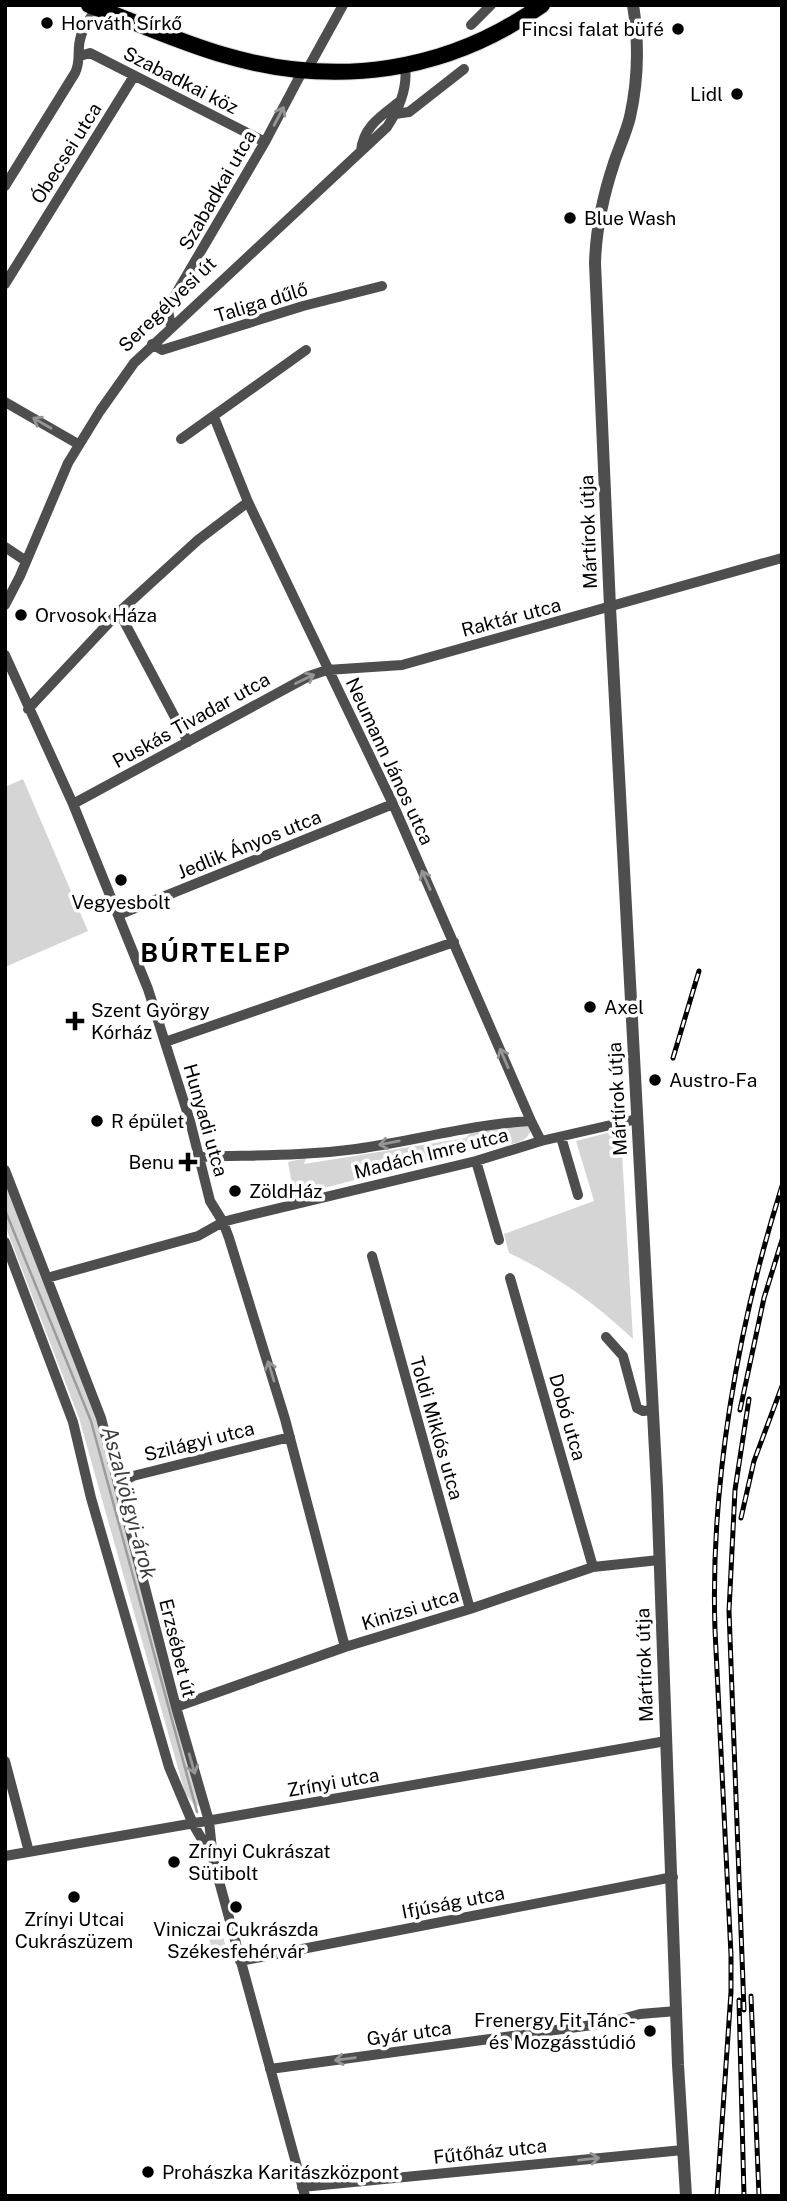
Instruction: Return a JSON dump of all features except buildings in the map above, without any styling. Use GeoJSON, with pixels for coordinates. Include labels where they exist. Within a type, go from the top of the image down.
{"type":"FeatureCollection","features":[{"type":"Feature","properties":{"kind":"main road"},"geometry":{"type":"LineString","coordinates":[[95,6],[220,54],[254,64],[304,72],[359,73],[405,66],[447,54],[483,40],[542,5]]}},
{"type":"Feature","properties":{"kind":"street","name":"Szabadkai utca"},"geometry":{"type":"LineString","coordinates":[[171,326],[168,311],[172,302],[343,5]]}},
{"type":"Feature","properties":{"kind":"street"},"geometry":{"type":"LineString","coordinates":[[471,25],[491,5]]}},
{"type":"Feature","properties":{"kind":"street","name":"Mártírok útja"},"geometry":{"type":"LineString","coordinates":[[634,5],[637,60],[633,100],[630,119],[604,198],[596,250],[610,607],[653,1410],[686,2196]]}},
{"type":"Feature","properties":{"kind":"street"},"geometry":{"type":"LineString","coordinates":[[5,186],[75,73],[80,56],[79,43],[95,6]]}},
{"type":"Feature","properties":{"kind":"street","name":"Szabadkai köz"},"geometry":{"type":"LineString","coordinates":[[80,56],[90,53],[265,142]]}},
{"type":"Feature","properties":{"kind":"street","name":"Seregélyesi út"},"geometry":{"type":"LineString","coordinates":[[5,605],[78,444],[117,385],[152,344],[387,127],[396,114],[405,88],[405,66]]}},
{"type":"Feature","properties":{"kind":"street","name":"Seregélyesi út"},"geometry":{"type":"LineString","coordinates":[[396,114],[409,112],[464,69]]}},
{"type":"Feature","properties":{"kind":"street","name":"Óbecsei utca"},"geometry":{"type":"LineString","coordinates":[[5,284],[134,76]]}},
{"type":"Feature","properties":{"kind":"street"},"geometry":{"type":"LineString","coordinates":[[361,152],[362,141],[372,123],[401,100]]}},
{"type":"Feature","properties":{"kind":"street","name":"Taliga dűlő"},"geometry":{"type":"LineString","coordinates":[[152,344],[162,350],[303,306],[382,286]]}},
{"type":"Feature","properties":{"kind":"street"},"geometry":{"type":"LineString","coordinates":[[181,439],[306,350]]}},
{"type":"Feature","properties":{"kind":"street"},"geometry":{"type":"LineString","coordinates":[[5,402],[78,444]]}},
{"type":"Feature","properties":{"kind":"street","name":"Neumann János utca"},"geometry":{"type":"LineString","coordinates":[[214,416],[248,502],[393,804],[531,1121]]}},
{"type":"Feature","properties":{"kind":"street"},"geometry":{"type":"LineString","coordinates":[[28,709],[119,612],[198,540],[248,502]]}},
{"type":"Feature","properties":{"kind":"street"},"geometry":{"type":"LineString","coordinates":[[5,547],[26,561]]}},
{"type":"Feature","properties":{"kind":"street","name":"Raktár utca"},"geometry":{"type":"LineString","coordinates":[[327,670],[402,665],[782,558]]}},
{"type":"Feature","properties":{"kind":"street"},"geometry":{"type":"LineString","coordinates":[[119,612],[188,742]]}},
{"type":"Feature","properties":{"kind":"street","name":"Hunyadi utca"},"geometry":{"type":"LineString","coordinates":[[5,655],[73,804],[148,989],[200,1157],[210,1201],[223,1222],[289,1437],[345,1647]]}},
{"type":"Feature","properties":{"kind":"street","name":"Puskás Tivadar utca"},"geometry":{"type":"LineString","coordinates":[[73,804],[309,676],[327,670]]}},
{"type":"Feature","properties":{"kind":"street","name":"Jedlik Ányos utca"},"geometry":{"type":"LineString","coordinates":[[118,915],[393,804]]}},
{"type":"Feature","properties":{"kind":"street"},"geometry":{"type":"LineString","coordinates":[[165,1042],[454,942]]}},
{"type":"Feature","properties":{"kind":"street","name":"Madách Imre utca"},"geometry":{"type":"LineString","coordinates":[[47,1278],[198,1236],[223,1222],[637,1119]]}},
{"type":"Feature","properties":{"kind":"street","name":"Madách Imre utca"},"geometry":{"type":"LineString","coordinates":[[200,1157],[356,1149],[475,1126],[531,1121],[541,1141]]}},
{"type":"Feature","properties":{"kind":"street"},"geometry":{"type":"LineString","coordinates":[[561,1137],[578,1195]]}},
{"type":"Feature","properties":{"kind":"street"},"geometry":{"type":"LineString","coordinates":[[476,1161],[499,1240]]}},
{"type":"Feature","properties":{"kind":"street","name":"Erzsébet út"},"geometry":{"type":"LineString","coordinates":[[5,1171],[97,1405],[176,1707],[209,1821],[213,1859],[303,2191]]}},
{"type":"Feature","properties":{"kind":"street","name":"Erzsébet út"},"geometry":{"type":"LineString","coordinates":[[5,1242],[74,1422],[92,1498],[167,1758],[193,1824],[213,1859]]}},
{"type":"Feature","properties":{"kind":"street","name":"Toldi Miklós utca"},"geometry":{"type":"LineString","coordinates":[[372,1256],[470,1609]]}},
{"type":"Feature","properties":{"kind":"street","name":"Dobó utca"},"geometry":{"type":"LineString","coordinates":[[510,1278],[593,1567]]}},
{"type":"Feature","properties":{"kind":"street"},"geometry":{"type":"LineString","coordinates":[[607,1336],[623,1356],[637,1408],[643,1411],[653,1410]]}},
{"type":"Feature","properties":{"kind":"street","name":"Szilágyi utca"},"geometry":{"type":"LineString","coordinates":[[118,1484],[133,1476],[289,1437]]}},
{"type":"Feature","properties":{"kind":"street","name":"Kinizsi utca"},"geometry":{"type":"LineString","coordinates":[[176,1707],[345,1647],[470,1609],[593,1567],[659,1560]]}},
{"type":"Feature","properties":{"kind":"street","name":"Zrínyi utca"},"geometry":{"type":"LineString","coordinates":[[5,1856],[666,1741]]}},
{"type":"Feature","properties":{"kind":"street"},"geometry":{"type":"LineString","coordinates":[[5,1762],[29,1852]]}},
{"type":"Feature","properties":{"kind":"street","name":"Ifjúság utca"},"geometry":{"type":"LineString","coordinates":[[240,1961],[673,1877]]}},
{"type":"Feature","properties":{"kind":"street","name":"Gyár utca"},"geometry":{"type":"LineString","coordinates":[[270,2069],[607,2023],[640,2014],[677,2011]]}},
{"type":"Feature","properties":{"kind":"street","name":"Fűtőház utca"},"geometry":{"type":"LineString","coordinates":[[303,2191],[682,2150]]}},
{"type":"Feature","properties":{"kind":"shaded area"},"geometry":{"type":"Polygon","coordinates":[[[23,779],[88,931],[5,967],[5,787],[23,779]]]}},
{"type":"Feature","properties":{"kind":"shaded area"},"geometry":{"type":"Polygon","coordinates":[[[520,1119],[531,1128],[527,1137],[517,1143],[504,1146],[505,1141],[301,1194],[295,1200],[288,1162],[306,1158],[304,1164],[466,1138],[472,1131],[520,1119]]]}},
{"type":"Feature","properties":{"kind":"shaded area"},"geometry":{"type":"Polygon","coordinates":[[[611,1132],[621,1137],[633,1339],[575,1291],[509,1253],[504,1234],[594,1201],[576,1141],[611,1132]]]}},
{"type":"Feature","properties":{"kind":"shaded area"},"geometry":{"type":"Polygon","coordinates":[[[5,1179],[97,1408],[203,1805],[195,1806],[185,1793],[79,1418],[5,1225],[5,1179]]]}},
{"type":"Feature","properties":{"kind":"shaded area"},"geometry":{"type":"Polygon","coordinates":[[[221,1930],[227,1951],[213,1955],[208,1933],[221,1930]]]}},
{"type":"Feature","properties":{"kind":"waterway","name":"Aszalvölgyi-árok"},"geometry":{"type":"LineString","coordinates":[[5,1210],[91,1421],[197,1812]]}},
{"type":"Feature","properties":{"kind":"railway"},"geometry":{"type":"LineString","coordinates":[[673,1058],[699,971]]}},
{"type":"Feature","properties":{"kind":"railway"},"geometry":{"type":"LineString","coordinates":[[717,2196],[731,1992],[715,1630],[717,1519],[722,1462],[740,1349],[752,1293],[782,1186]]}},
{"type":"Feature","properties":{"kind":"railway"},"geometry":{"type":"LineString","coordinates":[[740,1410],[764,1298],[782,1240]]}},
{"type":"Feature","properties":{"kind":"railway"},"geometry":{"type":"LineString","coordinates":[[741,1518],[754,1461],[782,1386]]}},
{"type":"Feature","properties":{"kind":"railway"},"geometry":{"type":"LineString","coordinates":[[744,2010],[729,1611],[735,1490],[749,1399]]}},
{"type":"Feature","properties":{"kind":"railway"},"geometry":{"type":"LineString","coordinates":[[751,1996],[759,2196]]}},
{"type":"Feature","properties":{"kind":"railway"},"geometry":{"type":"LineString","coordinates":[[739,2000],[744,2196]]}},
{"type":"Feature","properties":{"kind":"place","name":"Horváth Sírkő"},"geometry":{"type":"Point","coordinates":[47,23]}},
{"type":"Feature","properties":{"kind":"place","name":"Fincsi falat büfé"},"geometry":{"type":"Point","coordinates":[678,29]}},
{"type":"Feature","properties":{"kind":"place","name":"Lidl"},"geometry":{"type":"Point","coordinates":[737,94]}},
{"type":"Feature","properties":{"kind":"place","name":"Blue Wash"},"geometry":{"type":"Point","coordinates":[570,218]}},
{"type":"Feature","properties":{"kind":"place","name":"Orvosok Háza"},"geometry":{"type":"Point","coordinates":[21,615]}},
{"type":"Feature","properties":{"kind":"place","name":"Vegyesbolt"},"geometry":{"type":"Point","coordinates":[121,880]}},
{"type":"Feature","properties":{"kind":"place","name":"Axel"},"geometry":{"type":"Point","coordinates":[590,1007]}},
{"type":"Feature","properties":{"kind":"place","name":"Szent György Kórház"},"geometry":{"type":"Point","coordinates":[75,1021]}},
{"type":"Feature","properties":{"kind":"place","name":"Austro-Fa"},"geometry":{"type":"Point","coordinates":[655,1080]}},
{"type":"Feature","properties":{"kind":"place","name":"R épület"},"geometry":{"type":"Point","coordinates":[97,1121]}},
{"type":"Feature","properties":{"kind":"place","name":"Benu"},"geometry":{"type":"Point","coordinates":[188,1162]}},
{"type":"Feature","properties":{"kind":"place","name":"ZöldHáz"},"geometry":{"type":"Point","coordinates":[235,1191]}},
{"type":"Feature","properties":{"kind":"place","name":"Zrínyi Cukrászat Sütibolt"},"geometry":{"type":"Point","coordinates":[174,1862]}},
{"type":"Feature","properties":{"kind":"place","name":"Zrínyi Utcai Cukrászüzem"},"geometry":{"type":"Point","coordinates":[74,1897]}},
{"type":"Feature","properties":{"kind":"place","name":"Viniczai Cukrászda Székesfehérvár"},"geometry":{"type":"Point","coordinates":[236,1907]}},
{"type":"Feature","properties":{"kind":"place","name":"Frenergy Fit Tánc- és Mozgásstúdió"},"geometry":{"type":"Point","coordinates":[650,2031]}},
{"type":"Feature","properties":{"kind":"place","name":"Prohászka Karitászközpont"},"geometry":{"type":"Point","coordinates":[148,2172]}},
{"type":"Feature","properties":{"kind":"district","name":"BÚRTELEP"},"geometry":{"type":"Point","coordinates":[216,953]}}]}
